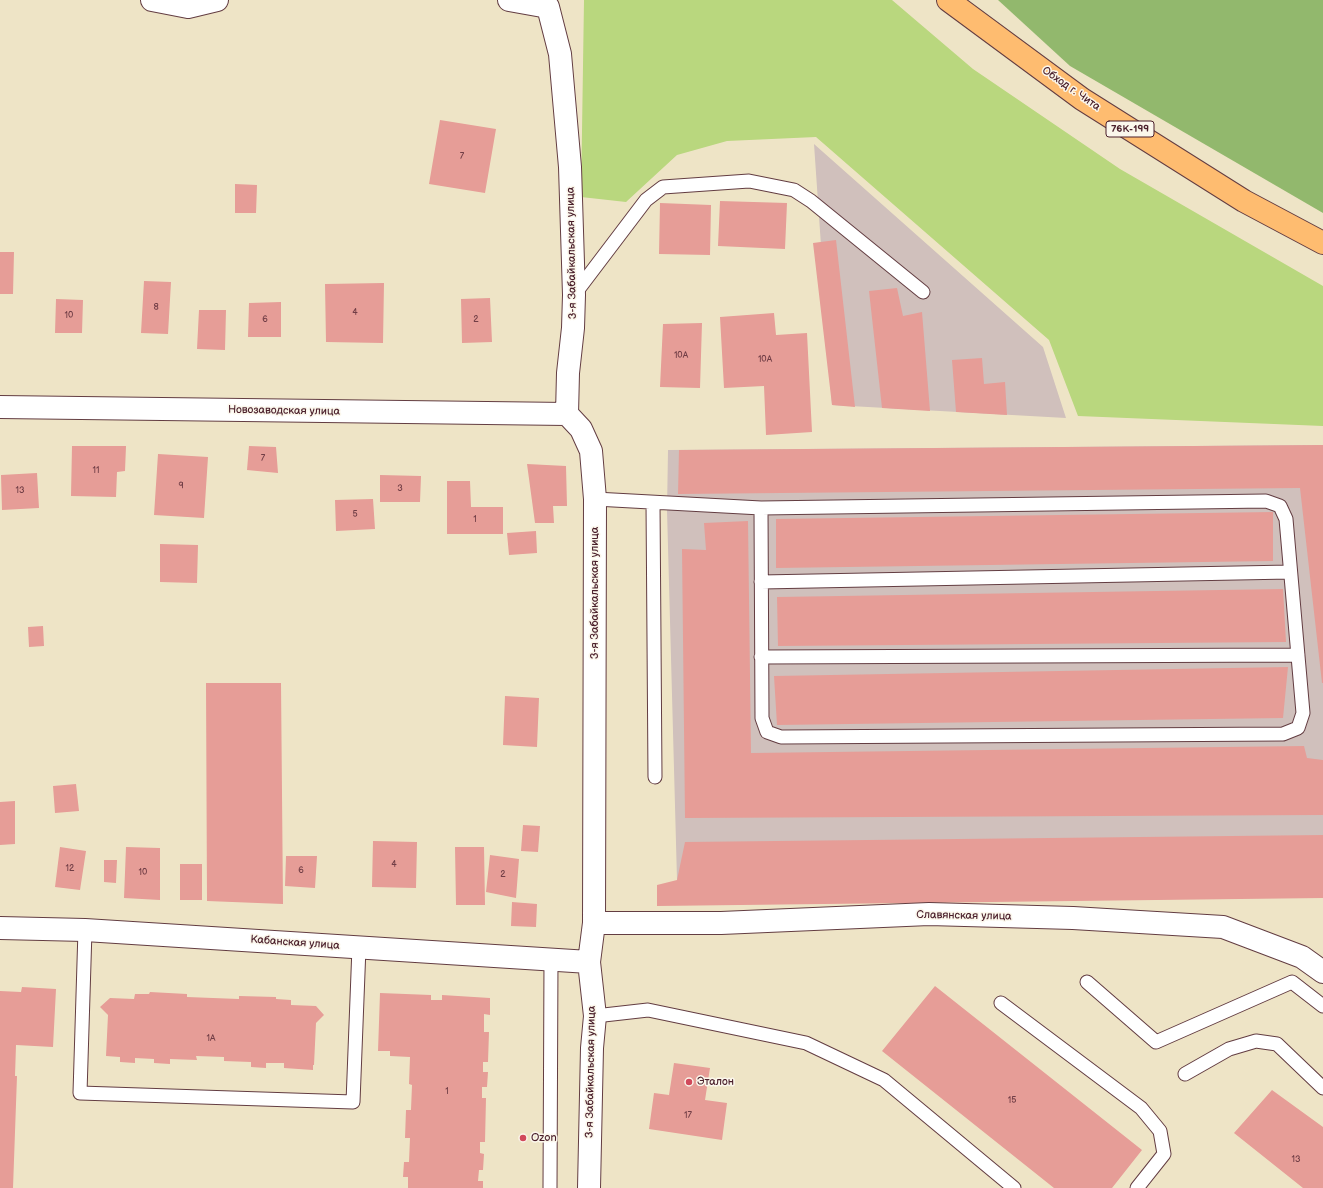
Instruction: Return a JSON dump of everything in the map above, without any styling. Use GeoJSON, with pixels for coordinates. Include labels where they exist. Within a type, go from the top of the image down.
{"type":"FeatureCollection","features":[{"type":"Feature","properties":{"kind":"highway","name":"Обход г. Чита"},"geometry":{"type":"LineString","coordinates":[[948,0],[1082,99],[1244,201],[1323,243]]}},
{"type":"Feature","properties":{"kind":"street"},"geometry":{"type":"LineString","coordinates":[[152,0],[188,7],[217,0]]}},
{"type":"Feature","properties":{"kind":"street"},"geometry":{"type":"LineString","coordinates":[[508,0],[547,3]]}},
{"type":"Feature","properties":{"kind":"street","name":"3-я Забайкальская улица"},"geometry":{"type":"LineString","coordinates":[[547,3],[560,54],[570,167],[574,295],[573,328],[568,373],[567,414],[581,429],[591,451],[595,499],[594,924],[589,962],[595,1016],[592,1048],[589,1188]]}},
{"type":"Feature","properties":{"kind":"street","name":"Новозаводская улица"},"geometry":{"type":"LineString","coordinates":[[0,407],[567,414]]}},
{"type":"Feature","properties":{"kind":"street","name":"Славянская улица"},"geometry":{"type":"LineString","coordinates":[[594,924],[722,923],[929,914],[1073,918],[1223,927],[1302,957],[1323,972]]}},
{"type":"Feature","properties":{"kind":"street","name":"Кабанская улица"},"geometry":{"type":"LineString","coordinates":[[0,928],[85,930],[589,962]]}},
{"type":"Feature","properties":{"kind":"lane"},"geometry":{"type":"LineString","coordinates":[[574,295],[646,200],[663,186],[749,181],[794,190],[811,201],[923,292]]}},
{"type":"Feature","properties":{"kind":"lane"},"geometry":{"type":"LineString","coordinates":[[595,499],[761,508],[1266,501],[1280,506],[1286,519],[1303,713],[1298,728],[1283,734],[781,737],[767,732],[762,718],[761,508]]}},
{"type":"Feature","properties":{"kind":"lane"},"geometry":{"type":"LineString","coordinates":[[653,503],[655,777]]}},
{"type":"Feature","properties":{"kind":"lane"},"geometry":{"type":"LineString","coordinates":[[761,582],[1290,572]]}},
{"type":"Feature","properties":{"kind":"lane"},"geometry":{"type":"LineString","coordinates":[[762,657],[1298,655]]}},
{"type":"Feature","properties":{"kind":"lane"},"geometry":{"type":"LineString","coordinates":[[85,930],[80,1093],[353,1102],[359,947]]}},
{"type":"Feature","properties":{"kind":"lane"},"geometry":{"type":"LineString","coordinates":[[550,1188],[551,960]]}},
{"type":"Feature","properties":{"kind":"lane"},"geometry":{"type":"LineString","coordinates":[[1088,982],[1156,1042],[1292,982],[1323,1006]]}},
{"type":"Feature","properties":{"kind":"lane"},"geometry":{"type":"LineString","coordinates":[[1001,1003],[1141,1108],[1160,1131],[1164,1154],[1137,1188]]}},
{"type":"Feature","properties":{"kind":"lane"},"geometry":{"type":"LineString","coordinates":[[595,1016],[648,1010],[806,1043],[884,1080],[1014,1188]]}},
{"type":"Feature","properties":{"kind":"lane"},"geometry":{"type":"LineString","coordinates":[[1185,1074],[1229,1049],[1256,1041],[1277,1044],[1323,1088]]}},
{"type":"Feature","properties":{"kind":"shaded area"},"geometry":{"type":"Polygon","coordinates":[[[814,144],[1043,347],[1066,418],[832,405],[814,144]]]}},
{"type":"Feature","properties":{"kind":"shaded area"},"geometry":{"type":"Polygon","coordinates":[[[1323,445],[1323,896],[677,880],[667,510],[668,450],[1323,445]]]}},
{"type":"Feature","properties":{"kind":"green space"},"geometry":{"type":"Polygon","coordinates":[[[584,0],[892,0],[973,69],[1120,169],[1323,286],[1323,426],[1078,416],[1049,340],[816,137],[727,141],[677,155],[626,202],[581,197],[584,0]]]}},
{"type":"Feature","properties":{"kind":"green space"},"geometry":{"type":"Polygon","coordinates":[[[998,0],[1323,0],[1323,213],[1070,66],[998,0]]]}},
{"type":"Feature","properties":{"kind":"building"},"geometry":{"type":"Polygon","coordinates":[[[440,120],[496,129],[485,193],[429,184],[440,120]]]}},
{"type":"Feature","properties":{"kind":"building"},"geometry":{"type":"Polygon","coordinates":[[[235,184],[257,185],[256,213],[235,213],[235,184]]]}},
{"type":"Feature","properties":{"kind":"building"},"geometry":{"type":"Polygon","coordinates":[[[720,201],[787,203],[785,249],[718,246],[720,201]]]}},
{"type":"Feature","properties":{"kind":"building"},"geometry":{"type":"Polygon","coordinates":[[[660,203],[711,205],[710,255],[659,254],[660,203]]]}},
{"type":"Feature","properties":{"kind":"building"},"geometry":{"type":"Polygon","coordinates":[[[836,240],[855,407],[832,405],[813,243],[836,240]]]}},
{"type":"Feature","properties":{"kind":"building"},"geometry":{"type":"Polygon","coordinates":[[[0,252],[14,252],[13,294],[0,294],[0,252]]]}},
{"type":"Feature","properties":{"kind":"building"},"geometry":{"type":"Polygon","coordinates":[[[144,281],[171,282],[168,334],[141,333],[144,281]]]}},
{"type":"Feature","properties":{"kind":"building"},"geometry":{"type":"Polygon","coordinates":[[[384,283],[383,343],[326,342],[325,284],[384,283]]]}},
{"type":"Feature","properties":{"kind":"building"},"geometry":{"type":"Polygon","coordinates":[[[897,288],[903,316],[922,312],[930,411],[882,408],[869,291],[897,288]]]}},
{"type":"Feature","properties":{"kind":"building"},"geometry":{"type":"Polygon","coordinates":[[[490,298],[492,342],[462,343],[461,299],[490,298]]]}},
{"type":"Feature","properties":{"kind":"building"},"geometry":{"type":"Polygon","coordinates":[[[56,299],[83,300],[82,333],[55,333],[56,299]]]}},
{"type":"Feature","properties":{"kind":"building"},"geometry":{"type":"Polygon","coordinates":[[[281,302],[281,337],[248,337],[249,303],[281,302]]]}},
{"type":"Feature","properties":{"kind":"building"},"geometry":{"type":"Polygon","coordinates":[[[199,310],[226,310],[225,350],[197,349],[199,310]]]}},
{"type":"Feature","properties":{"kind":"building"},"geometry":{"type":"Polygon","coordinates":[[[774,313],[776,335],[807,333],[812,432],[766,435],[764,386],[724,388],[720,317],[774,313]]]}},
{"type":"Feature","properties":{"kind":"building"},"geometry":{"type":"Polygon","coordinates":[[[702,323],[700,388],[660,387],[663,324],[702,323]]]}},
{"type":"Feature","properties":{"kind":"building"},"geometry":{"type":"Polygon","coordinates":[[[982,358],[984,384],[1005,382],[1007,415],[956,412],[952,360],[982,358]]]}},
{"type":"Feature","properties":{"kind":"building"},"geometry":{"type":"Polygon","coordinates":[[[1323,445],[1323,683],[1300,488],[678,494],[679,450],[1323,445]]]}},
{"type":"Feature","properties":{"kind":"building"},"geometry":{"type":"Polygon","coordinates":[[[72,446],[126,446],[125,471],[117,472],[116,497],[71,496],[72,446]]]}},
{"type":"Feature","properties":{"kind":"building"},"geometry":{"type":"Polygon","coordinates":[[[249,446],[276,447],[278,473],[247,470],[249,446]]]}},
{"type":"Feature","properties":{"kind":"building"},"geometry":{"type":"Polygon","coordinates":[[[158,454],[208,457],[204,518],[154,515],[158,454]]]}},
{"type":"Feature","properties":{"kind":"building"},"geometry":{"type":"Polygon","coordinates":[[[527,464],[566,466],[567,506],[553,506],[554,523],[535,523],[527,464]]]}},
{"type":"Feature","properties":{"kind":"building"},"geometry":{"type":"Polygon","coordinates":[[[37,473],[39,508],[2,510],[1,475],[37,473]]]}},
{"type":"Feature","properties":{"kind":"building"},"geometry":{"type":"Polygon","coordinates":[[[380,475],[421,476],[420,502],[380,502],[380,475]]]}},
{"type":"Feature","properties":{"kind":"building"},"geometry":{"type":"Polygon","coordinates":[[[447,481],[470,481],[471,507],[503,507],[503,534],[447,534],[447,481]]]}},
{"type":"Feature","properties":{"kind":"building"},"geometry":{"type":"Polygon","coordinates":[[[373,499],[375,529],[336,531],[335,500],[373,499]]]}},
{"type":"Feature","properties":{"kind":"building"},"geometry":{"type":"Polygon","coordinates":[[[1273,512],[1273,561],[776,568],[776,519],[1273,512]]]}},
{"type":"Feature","properties":{"kind":"building"},"geometry":{"type":"Polygon","coordinates":[[[748,521],[751,753],[1304,746],[1307,758],[1323,760],[1323,815],[685,818],[682,549],[706,550],[704,523],[748,521]]]}},
{"type":"Feature","properties":{"kind":"building"},"geometry":{"type":"Polygon","coordinates":[[[536,531],[537,553],[509,555],[507,533],[536,531]]]}},
{"type":"Feature","properties":{"kind":"building"},"geometry":{"type":"Polygon","coordinates":[[[160,544],[198,545],[197,583],[160,582],[160,544]]]}},
{"type":"Feature","properties":{"kind":"building"},"geometry":{"type":"Polygon","coordinates":[[[1283,589],[1286,642],[778,646],[777,597],[1283,589]]]}},
{"type":"Feature","properties":{"kind":"building"},"geometry":{"type":"Polygon","coordinates":[[[43,626],[44,646],[29,647],[28,627],[43,626]]]}},
{"type":"Feature","properties":{"kind":"building"},"geometry":{"type":"Polygon","coordinates":[[[1288,667],[1283,718],[777,725],[774,676],[1288,667]]]}},
{"type":"Feature","properties":{"kind":"building"},"geometry":{"type":"Polygon","coordinates":[[[206,683],[281,683],[283,904],[207,901],[206,683]]]}},
{"type":"Feature","properties":{"kind":"building"},"geometry":{"type":"Polygon","coordinates":[[[505,696],[539,698],[537,747],[503,745],[505,696]]]}},
{"type":"Feature","properties":{"kind":"building"},"geometry":{"type":"Polygon","coordinates":[[[76,784],[79,811],[55,813],[53,786],[76,784]]]}},
{"type":"Feature","properties":{"kind":"building"},"geometry":{"type":"Polygon","coordinates":[[[15,801],[15,844],[0,845],[0,802],[15,801]]]}},
{"type":"Feature","properties":{"kind":"building"},"geometry":{"type":"Polygon","coordinates":[[[523,825],[540,826],[538,852],[521,851],[523,825]]]}},
{"type":"Feature","properties":{"kind":"building"},"geometry":{"type":"Polygon","coordinates":[[[1323,835],[1323,898],[657,906],[657,885],[677,880],[685,842],[1323,835]]]}},
{"type":"Feature","properties":{"kind":"building"},"geometry":{"type":"Polygon","coordinates":[[[373,841],[417,842],[416,888],[372,887],[373,841]]]}},
{"type":"Feature","properties":{"kind":"building"},"geometry":{"type":"Polygon","coordinates":[[[60,847],[86,851],[80,890],[55,887],[60,847]]]}},
{"type":"Feature","properties":{"kind":"building"},"geometry":{"type":"Polygon","coordinates":[[[126,847],[160,848],[160,900],[124,898],[126,847]]]}},
{"type":"Feature","properties":{"kind":"building"},"geometry":{"type":"Polygon","coordinates":[[[455,847],[484,847],[485,905],[456,905],[455,847]]]}},
{"type":"Feature","properties":{"kind":"building"},"geometry":{"type":"Polygon","coordinates":[[[490,855],[519,859],[516,898],[486,892],[490,855]]]}},
{"type":"Feature","properties":{"kind":"building"},"geometry":{"type":"Polygon","coordinates":[[[286,856],[317,856],[315,888],[285,886],[286,856]]]}},
{"type":"Feature","properties":{"kind":"building"},"geometry":{"type":"Polygon","coordinates":[[[104,860],[117,860],[116,883],[104,882],[104,860]]]}},
{"type":"Feature","properties":{"kind":"building"},"geometry":{"type":"Polygon","coordinates":[[[180,864],[202,864],[202,900],[180,900],[180,864]]]}},
{"type":"Feature","properties":{"kind":"building"},"geometry":{"type":"Polygon","coordinates":[[[512,902],[537,904],[536,927],[511,926],[512,902]]]}},
{"type":"Feature","properties":{"kind":"building"},"geometry":{"type":"Polygon","coordinates":[[[935,986],[1142,1150],[1112,1188],[1054,1188],[882,1051],[935,986]]]}},
{"type":"Feature","properties":{"kind":"building"},"geometry":{"type":"Polygon","coordinates":[[[22,987],[56,989],[53,1047],[16,1045],[15,1076],[17,1076],[13,1188],[0,1188],[0,991],[21,992],[22,987]]]}},
{"type":"Feature","properties":{"kind":"building"},"geometry":{"type":"Polygon","coordinates":[[[150,992],[187,994],[187,997],[239,999],[239,996],[276,997],[276,999],[291,1000],[291,1005],[316,1006],[324,1015],[316,1023],[313,1070],[284,1068],[284,1063],[266,1063],[266,1068],[251,1067],[251,1062],[224,1061],[224,1057],[196,1056],[197,1060],[170,1059],[170,1064],[154,1063],[154,1059],[135,1058],[135,1063],[120,1062],[120,1057],[106,1056],[108,1015],[100,1007],[110,998],[134,999],[135,994],[149,994],[150,992]]]}},
{"type":"Feature","properties":{"kind":"building"},"geometry":{"type":"Polygon","coordinates":[[[380,993],[431,995],[431,1000],[442,1000],[442,995],[490,998],[490,1015],[484,1014],[484,1032],[489,1032],[488,1062],[483,1062],[483,1072],[488,1072],[487,1087],[482,1087],[482,1098],[486,1098],[485,1142],[480,1142],[480,1153],[484,1154],[483,1170],[479,1170],[478,1181],[483,1181],[483,1188],[408,1188],[408,1177],[403,1177],[404,1162],[409,1162],[410,1138],[405,1138],[406,1110],[411,1110],[412,1085],[409,1084],[410,1057],[390,1056],[390,1051],[378,1051],[380,993]]]}},
{"type":"Feature","properties":{"kind":"building"},"geometry":{"type":"Polygon","coordinates":[[[674,1063],[710,1068],[705,1100],[727,1103],[722,1140],[649,1129],[654,1093],[669,1095],[674,1063]]]}},
{"type":"Feature","properties":{"kind":"building"},"geometry":{"type":"Polygon","coordinates":[[[1272,1090],[1323,1127],[1323,1188],[1303,1188],[1234,1133],[1272,1090]]]}},
{"type":"Feature","properties":{"kind":"place","name":"Эталон"},"geometry":{"type":"Point","coordinates":[689,1082]}},
{"type":"Feature","properties":{"kind":"place","name":"Ozon"},"geometry":{"type":"Point","coordinates":[523,1138]}}]}
